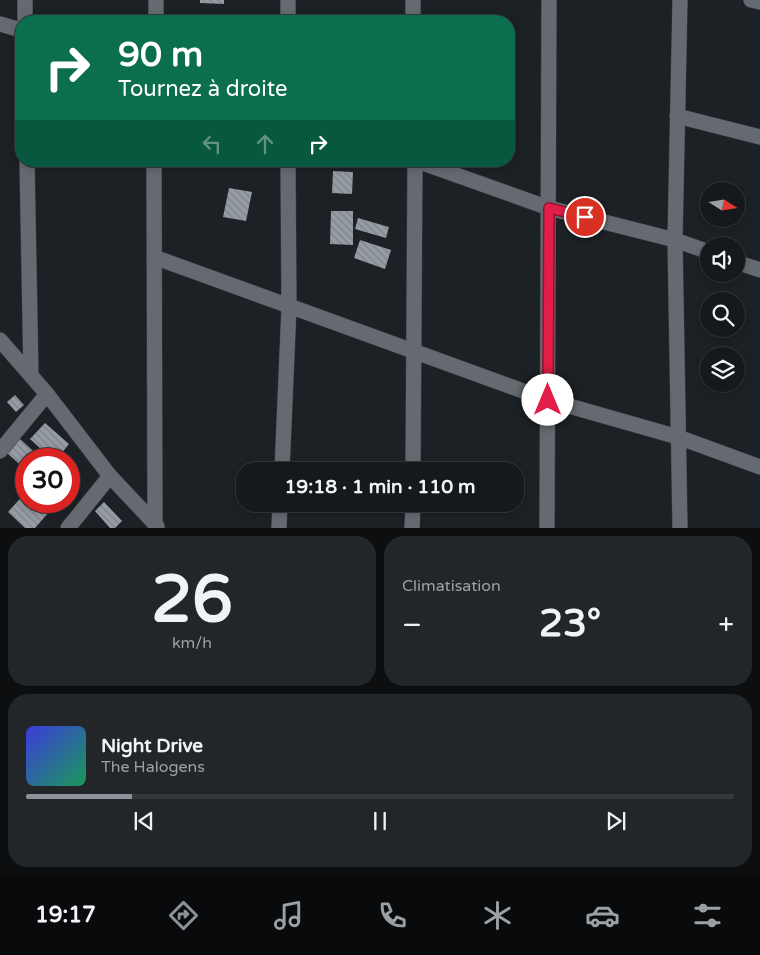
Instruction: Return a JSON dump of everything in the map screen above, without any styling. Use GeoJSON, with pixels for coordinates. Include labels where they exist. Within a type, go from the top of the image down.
{"type":"FeatureCollection","features":[{"type":"Feature","properties":{"kind":"street"},"geometry":{"type":"LineString","coordinates":[[25,0],[25,15]]}},
{"type":"Feature","properties":{"kind":"street"},"geometry":{"type":"LineString","coordinates":[[156,0],[156,15]]}},
{"type":"Feature","properties":{"kind":"street"},"geometry":{"type":"LineString","coordinates":[[288,0],[288,15]]}},
{"type":"Feature","properties":{"kind":"street"},"geometry":{"type":"LineString","coordinates":[[413,0],[413,15]]}},
{"type":"Feature","properties":{"kind":"street"},"geometry":{"type":"LineString","coordinates":[[548,528],[549,0]]}},
{"type":"Feature","properties":{"kind":"street"},"geometry":{"type":"LineString","coordinates":[[680,0],[676,240],[680,528]]}},
{"type":"Feature","properties":{"kind":"street"},"geometry":{"type":"LineString","coordinates":[[751,0],[760,2]]}},
{"type":"Feature","properties":{"kind":"street"},"geometry":{"type":"LineString","coordinates":[[0,24],[15,28]]}},
{"type":"Feature","properties":{"kind":"street"},"geometry":{"type":"LineString","coordinates":[[677,116],[760,137]]}},
{"type":"Feature","properties":{"kind":"street"},"geometry":{"type":"LineString","coordinates":[[27,167],[31,375]]}},
{"type":"Feature","properties":{"kind":"street"},"geometry":{"type":"LineString","coordinates":[[154,167],[157,525]]}},
{"type":"Feature","properties":{"kind":"street"},"geometry":{"type":"LineString","coordinates":[[282,462],[289,307],[288,167]]}},
{"type":"Feature","properties":{"kind":"street"},"geometry":{"type":"LineString","coordinates":[[413,462],[416,167]]}},
{"type":"Feature","properties":{"kind":"street"},"geometry":{"type":"LineString","coordinates":[[433,167],[549,208],[676,240],[700,249]]}},
{"type":"Feature","properties":{"kind":"street"},"geometry":{"type":"LineString","coordinates":[[154,257],[548,400],[678,438],[760,467]]}},
{"type":"Feature","properties":{"kind":"street"},"geometry":{"type":"LineString","coordinates":[[745,265],[760,270]]}},
{"type":"Feature","properties":{"kind":"street"},"geometry":{"type":"LineString","coordinates":[[0,340],[48,394],[110,476],[157,525]]}},
{"type":"Feature","properties":{"kind":"street"},"geometry":{"type":"LineString","coordinates":[[0,451],[48,394]]}},
{"type":"Feature","properties":{"kind":"street"},"geometry":{"type":"LineString","coordinates":[[68,528],[110,476]]}},
{"type":"Feature","properties":{"kind":"street"},"geometry":{"type":"LineString","coordinates":[[279,528],[280,512]]}},
{"type":"Feature","properties":{"kind":"street"},"geometry":{"type":"LineString","coordinates":[[412,528],[413,512]]}},
{"type":"Feature","properties":{"kind":"building"},"geometry":{"type":"Polygon","coordinates":[[[200,0],[224,0],[224,4],[200,3],[200,0]]]}},
{"type":"Feature","properties":{"kind":"building"},"geometry":{"type":"Polygon","coordinates":[[[333,171],[353,172],[352,194],[332,193],[333,171]]]}},
{"type":"Feature","properties":{"kind":"building"},"geometry":{"type":"Polygon","coordinates":[[[229,188],[252,192],[246,221],[223,217],[229,188]]]}},
{"type":"Feature","properties":{"kind":"building"},"geometry":{"type":"Polygon","coordinates":[[[331,211],[353,211],[353,245],[330,244],[331,211]]]}},
{"type":"Feature","properties":{"kind":"building"},"geometry":{"type":"Polygon","coordinates":[[[358,218],[389,227],[386,238],[355,229],[358,218]]]}},
{"type":"Feature","properties":{"kind":"building"},"geometry":{"type":"Polygon","coordinates":[[[360,240],[391,250],[385,269],[354,258],[360,240]]]}},
{"type":"Feature","properties":{"kind":"building"},"geometry":{"type":"Polygon","coordinates":[[[15,395],[24,405],[16,412],[7,402],[15,395]]]}},
{"type":"Feature","properties":{"kind":"building"},"geometry":{"type":"Polygon","coordinates":[[[45,423],[69,444],[66,448],[40,448],[30,439],[45,423]]]}},
{"type":"Feature","properties":{"kind":"building"},"geometry":{"type":"Polygon","coordinates":[[[20,439],[30,448],[15,448],[15,460],[7,453],[20,439]]]}},
{"type":"Feature","properties":{"kind":"building"},"geometry":{"type":"Polygon","coordinates":[[[104,502],[122,521],[115,528],[110,528],[95,511],[104,502]]]}},
{"type":"Feature","properties":{"kind":"building"},"geometry":{"type":"Polygon","coordinates":[[[15,504],[15,513],[48,513],[35,528],[25,528],[8,512],[15,504]]]}},
{"type":"Feature","properties":{"kind":"route"},"geometry":{"type":"LineString","coordinates":[[548,400],[549,208],[585,217]]}}]}
